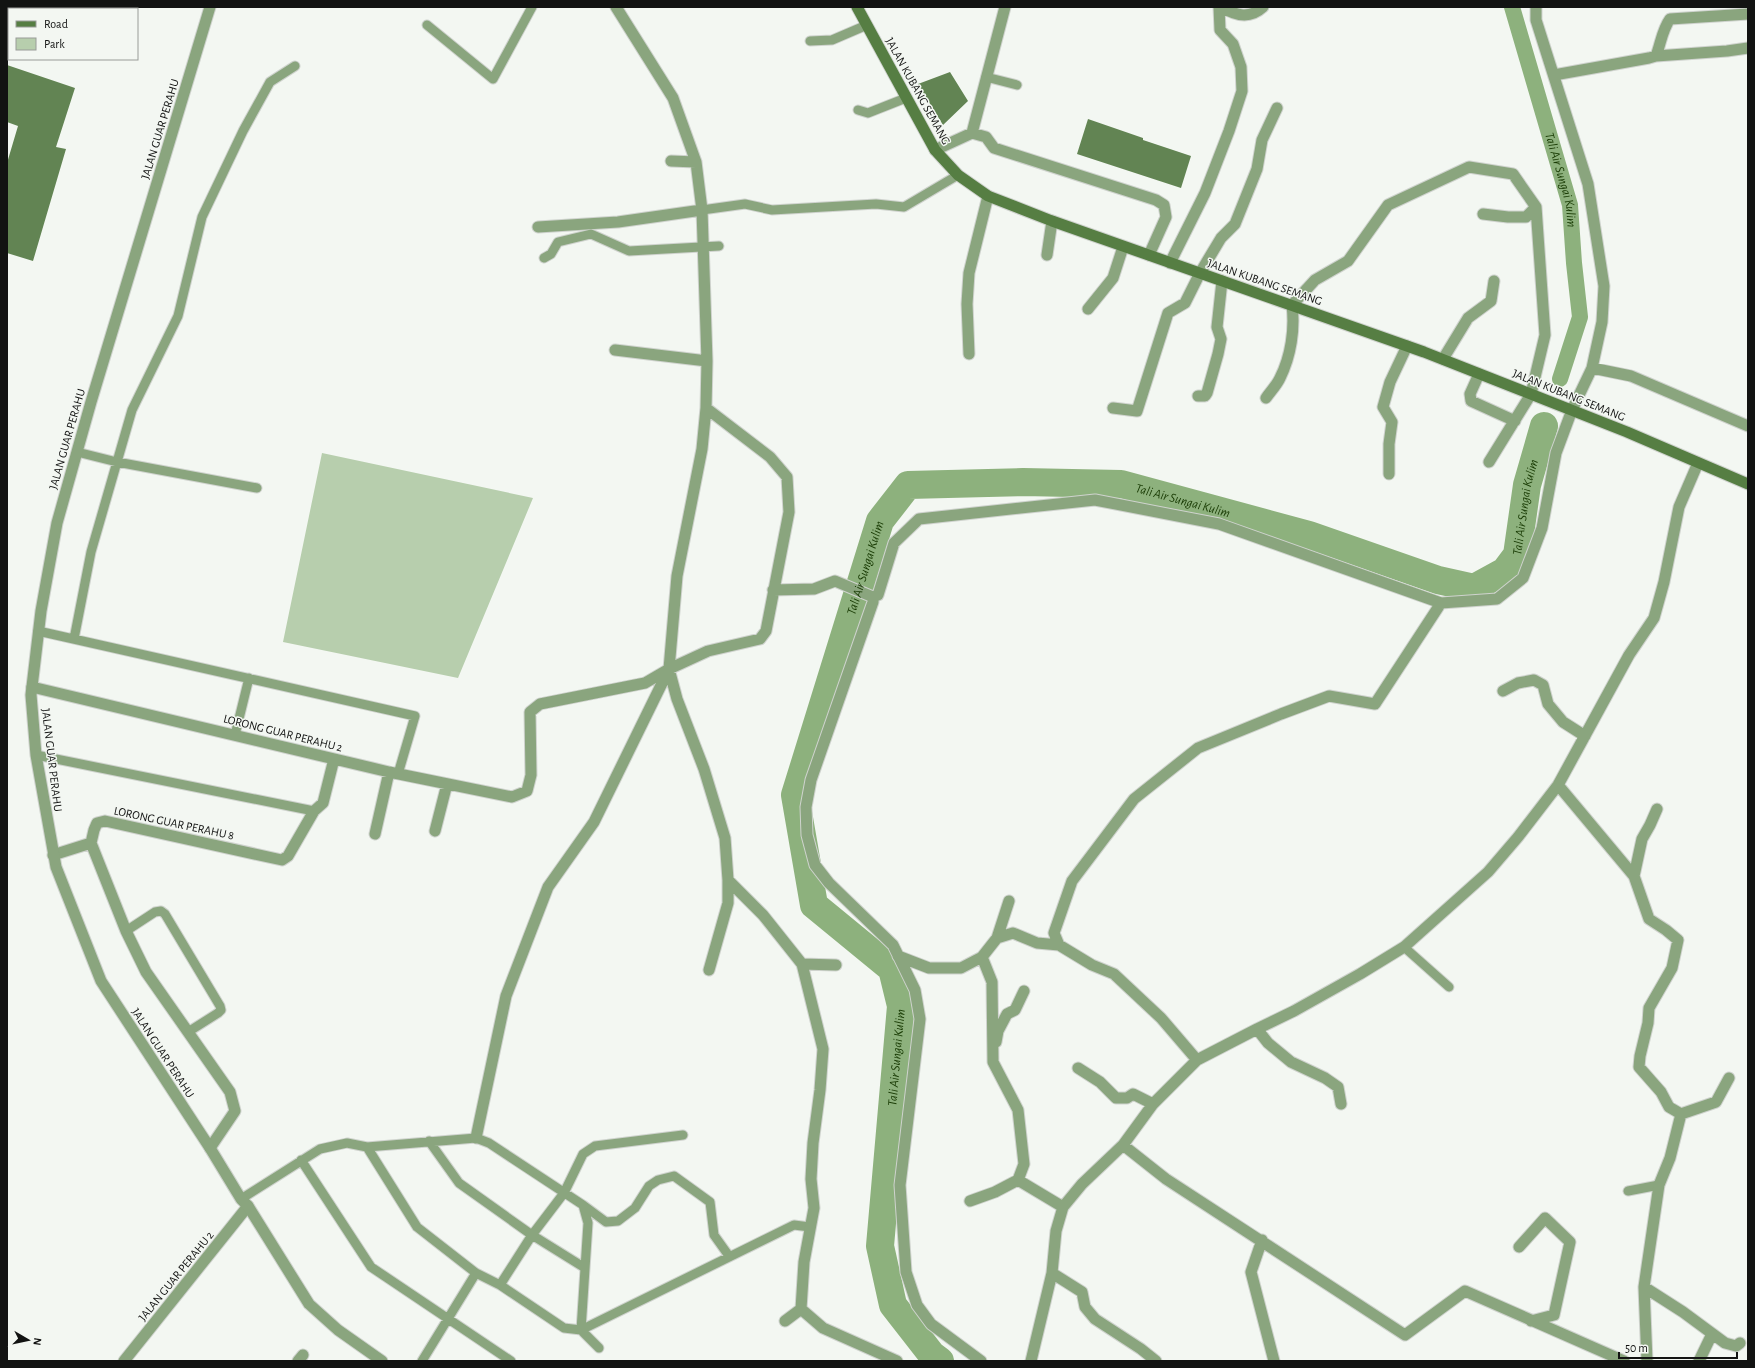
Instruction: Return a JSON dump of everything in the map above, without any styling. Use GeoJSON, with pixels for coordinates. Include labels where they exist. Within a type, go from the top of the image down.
{"type":"FeatureCollection","features":[{"type":"Feature","properties":{"kind":"main road","name":"JALAN KUBANG SEMANG"},"geometry":{"type":"LineString","coordinates":[[857,7],[934,150],[958,175],[988,196],[1052,222],[1443,359],[1572,410],[1748,484]]}},
{"type":"Feature","properties":{"kind":"street","name":"JALAN GUAR PERAHU"},"geometry":{"type":"LineString","coordinates":[[210,7],[57,523],[40,611],[31,695],[36,755],[56,867],[101,981],[210,1148],[309,1304],[338,1330],[382,1361]]}},
{"type":"Feature","properties":{"kind":"street"},"geometry":{"type":"LineString","coordinates":[[616,7],[673,98],[696,162],[702,210],[707,361],[706,408],[702,449],[677,576],[669,669],[677,698],[704,769],[725,838],[728,903],[710,970]]}},
{"type":"Feature","properties":{"kind":"street"},"geometry":{"type":"LineString","coordinates":[[972,133],[1005,7]]}},
{"type":"Feature","properties":{"kind":"street"},"geometry":{"type":"LineString","coordinates":[[1170,263],[1205,193],[1229,131],[1242,91],[1241,67],[1233,44],[1220,30],[1219,7]]}},
{"type":"Feature","properties":{"kind":"street"},"geometry":{"type":"LineString","coordinates":[[1222,7],[1235,14],[1246,16],[1263,7]]}},
{"type":"Feature","properties":{"kind":"street"},"geometry":{"type":"LineString","coordinates":[[773,590],[814,589],[835,581],[870,595],[878,595],[894,543],[919,519],[1095,500],[1219,524],[1441,603],[1497,599],[1523,578],[1542,528],[1556,453],[1572,410],[1592,368],[1602,322],[1604,286],[1588,184],[1536,20],[1536,7]]}},
{"type":"Feature","properties":{"kind":"street"},"geometry":{"type":"LineString","coordinates":[[1656,56],[1661,44],[1664,26],[1670,19],[1748,14]]}},
{"type":"Feature","properties":{"kind":"street"},"geometry":{"type":"LineString","coordinates":[[1554,75],[1656,56],[1748,48]]}},
{"type":"Feature","properties":{"kind":"street"},"geometry":{"type":"LineString","coordinates":[[1113,408],[1137,411],[1168,313],[1185,304],[1200,273],[1221,238],[1235,224],[1257,169],[1262,140],[1277,108]]}},
{"type":"Feature","properties":{"kind":"street"},"geometry":{"type":"LineString","coordinates":[[934,150],[972,133],[986,137],[994,148],[1156,200],[1164,205],[1166,217],[1149,256]]}},
{"type":"Feature","properties":{"kind":"street"},"geometry":{"type":"LineString","coordinates":[[670,161],[696,162]]}},
{"type":"Feature","properties":{"kind":"street"},"geometry":{"type":"LineString","coordinates":[[1266,398],[1280,378],[1289,355],[1294,321],[1292,305],[1315,280],[1348,262],[1388,205],[1469,167],[1513,174],[1536,207],[1545,335],[1531,394],[1489,462]]}},
{"type":"Feature","properties":{"kind":"street"},"geometry":{"type":"LineString","coordinates":[[969,354],[967,304],[969,273],[988,196]]}},
{"type":"Feature","properties":{"kind":"street"},"geometry":{"type":"LineString","coordinates":[[1483,214],[1526,217],[1536,207]]}},
{"type":"Feature","properties":{"kind":"street"},"geometry":{"type":"LineString","coordinates":[[538,227],[618,222],[702,210]]}},
{"type":"Feature","properties":{"kind":"street"},"geometry":{"type":"LineString","coordinates":[[1047,255],[1052,222]]}},
{"type":"Feature","properties":{"kind":"street"},"geometry":{"type":"LineString","coordinates":[[1088,309],[1113,278],[1123,247]]}},
{"type":"Feature","properties":{"kind":"street"},"geometry":{"type":"LineString","coordinates":[[1198,396],[1205,396],[1208,393],[1221,340],[1217,327],[1222,281]]}},
{"type":"Feature","properties":{"kind":"street"},"geometry":{"type":"LineString","coordinates":[[1443,359],[1468,318],[1491,302],[1494,281]]}},
{"type":"Feature","properties":{"kind":"street"},"geometry":{"type":"LineString","coordinates":[[1388,474],[1389,444],[1392,422],[1383,407],[1390,382],[1407,346]]}},
{"type":"Feature","properties":{"kind":"street"},"geometry":{"type":"LineString","coordinates":[[615,350],[707,361]]}},
{"type":"Feature","properties":{"kind":"street"},"geometry":{"type":"LineString","coordinates":[[1592,368],[1631,376],[1748,426]]}},
{"type":"Feature","properties":{"kind":"street"},"geometry":{"type":"LineString","coordinates":[[1479,374],[1470,394],[1471,401],[1515,421]]}},
{"type":"Feature","properties":{"kind":"street"},"geometry":{"type":"LineString","coordinates":[[476,1138],[506,996],[548,887],[594,822],[669,669],[708,651],[760,639],[766,631],[789,512],[787,477],[770,457],[706,408]]}},
{"type":"Feature","properties":{"kind":"street"},"geometry":{"type":"LineString","coordinates":[[1031,1361],[1052,1273],[1056,1231],[1063,1206],[1082,1184],[1123,1145],[1154,1104],[1197,1060],[1301,1008],[1404,947],[1488,872],[1518,837],[1558,785],[1629,655],[1654,618],[1664,582],[1678,507],[1698,463]]}},
{"type":"Feature","properties":{"kind":"street"},"geometry":{"type":"LineString","coordinates":[[870,595],[870,609],[811,780],[806,808],[806,836],[815,865],[829,883],[893,945],[915,990],[920,1019],[900,1185],[906,1272],[917,1305],[931,1324],[981,1361]]}},
{"type":"Feature","properties":{"kind":"street"},"geometry":{"type":"LineString","coordinates":[[1059,945],[1054,933],[1072,881],[1134,799],[1198,748],[1281,714],[1329,696],[1375,704],[1441,603]]}},
{"type":"Feature","properties":{"kind":"street","name":"LORONG GUAR PERAHU 2"},"geometry":{"type":"LineString","coordinates":[[32,687],[393,773],[512,797],[527,791],[531,775],[530,712],[540,704],[645,683],[669,669]]}},
{"type":"Feature","properties":{"kind":"street"},"geometry":{"type":"LineString","coordinates":[[1502,691],[1518,683],[1534,680],[1543,685],[1548,704],[1563,722],[1585,736]]}},
{"type":"Feature","properties":{"kind":"street"},"geometry":{"type":"LineString","coordinates":[[314,811],[322,803],[334,759]]}},
{"type":"Feature","properties":{"kind":"street"},"geometry":{"type":"LineString","coordinates":[[375,834],[393,773]]}},
{"type":"Feature","properties":{"kind":"street"},"geometry":{"type":"LineString","coordinates":[[435,831],[448,784]]}},
{"type":"Feature","properties":{"kind":"street"},"geometry":{"type":"LineString","coordinates":[[1558,785],[1634,876],[1649,919],[1678,940],[1672,968],[1649,1008],[1648,1023],[1640,1056],[1639,1068],[1662,1092],[1669,1107],[1681,1114],[1716,1102],[1728,1078]]}},
{"type":"Feature","properties":{"kind":"street"},"geometry":{"type":"LineString","coordinates":[[1634,876],[1642,839],[1657,809]]}},
{"type":"Feature","properties":{"kind":"street","name":"LORONG GUAR PERAHU 8"},"geometry":{"type":"LineString","coordinates":[[91,844],[97,822],[105,821],[282,860],[288,856],[314,811]]}},
{"type":"Feature","properties":{"kind":"street"},"geometry":{"type":"LineString","coordinates":[[53,855],[91,844],[126,931],[146,972],[230,1092],[235,1111],[210,1148]]}},
{"type":"Feature","properties":{"kind":"street"},"geometry":{"type":"LineString","coordinates":[[728,880],[763,914],[802,964],[823,1049],[820,1090],[813,1143],[811,1179],[814,1208],[804,1262],[801,1309],[785,1321]]}},
{"type":"Feature","properties":{"kind":"street"},"geometry":{"type":"LineString","coordinates":[[898,956],[929,968],[961,968],[982,957],[997,938],[1009,901]]}},
{"type":"Feature","properties":{"kind":"street"},"geometry":{"type":"LineString","coordinates":[[997,938],[1013,933],[1037,943],[1059,945],[1092,965],[1114,974],[1161,1018],[1197,1060]]}},
{"type":"Feature","properties":{"kind":"street"},"geometry":{"type":"LineString","coordinates":[[970,1201],[995,1192],[1018,1180],[1024,1164],[1018,1110],[993,1062],[992,982],[982,957]]}},
{"type":"Feature","properties":{"kind":"street"},"geometry":{"type":"LineString","coordinates":[[802,964],[836,965]]}},
{"type":"Feature","properties":{"kind":"street"},"geometry":{"type":"LineString","coordinates":[[993,1062],[998,1031],[1007,1014],[1015,1010],[1024,991]]}},
{"type":"Feature","properties":{"kind":"street"},"geometry":{"type":"LineString","coordinates":[[1257,1029],[1268,1043],[1291,1062],[1325,1078],[1338,1087],[1342,1104]]}},
{"type":"Feature","properties":{"kind":"street"},"geometry":{"type":"LineString","coordinates":[[1078,1068],[1100,1082],[1116,1098],[1127,1098],[1133,1094],[1154,1104]]}},
{"type":"Feature","properties":{"kind":"street"},"geometry":{"type":"LineString","coordinates":[[1647,1361],[1644,1287],[1659,1185],[1670,1158],[1681,1114]]}},
{"type":"Feature","properties":{"kind":"street"},"geometry":{"type":"LineString","coordinates":[[1123,1145],[1166,1179],[1262,1240],[1405,1335],[1465,1291],[1624,1361]]}},
{"type":"Feature","properties":{"kind":"street"},"geometry":{"type":"LineString","coordinates":[[1018,1180],[1063,1206]]}},
{"type":"Feature","properties":{"kind":"street","name":"JALAN GUAR PERAHU 2"},"geometry":{"type":"LineString","coordinates":[[124,1361],[244,1203]]}},
{"type":"Feature","properties":{"kind":"street"},"geometry":{"type":"LineString","coordinates":[[1519,1247],[1545,1218],[1570,1242],[1554,1315],[1531,1321]]}},
{"type":"Feature","properties":{"kind":"street"},"geometry":{"type":"LineString","coordinates":[[1262,1240],[1251,1272],[1274,1361]]}},
{"type":"Feature","properties":{"kind":"street"},"geometry":{"type":"LineString","coordinates":[[1052,1273],[1082,1292],[1085,1306],[1094,1319],[1141,1349],[1156,1361]]}},
{"type":"Feature","properties":{"kind":"street"},"geometry":{"type":"LineString","coordinates":[[1644,1287],[1725,1343],[1736,1346],[1740,1343]]}},
{"type":"Feature","properties":{"kind":"street"},"geometry":{"type":"LineString","coordinates":[[801,1309],[823,1328],[897,1361]]}},
{"type":"Feature","properties":{"kind":"street"},"geometry":{"type":"LineString","coordinates":[[1699,1361],[1712,1334]]}},
{"type":"Feature","properties":{"kind":"lane"},"geometry":{"type":"LineString","coordinates":[[428,25],[493,80],[532,7]]}},
{"type":"Feature","properties":{"kind":"lane"},"geometry":{"type":"LineString","coordinates":[[810,41],[832,40],[867,25]]}},
{"type":"Feature","properties":{"kind":"lane"},"geometry":{"type":"LineString","coordinates":[[74,639],[91,552],[132,410],[178,316],[202,217],[243,131],[270,82],[295,66]]}},
{"type":"Feature","properties":{"kind":"lane"},"geometry":{"type":"LineString","coordinates":[[986,78],[1017,85]]}},
{"type":"Feature","properties":{"kind":"lane"},"geometry":{"type":"LineString","coordinates":[[858,110],[868,113],[906,98]]}},
{"type":"Feature","properties":{"kind":"lane"},"geometry":{"type":"LineString","coordinates":[[702,210],[745,204],[772,210],[876,204],[904,207],[958,175]]}},
{"type":"Feature","properties":{"kind":"lane"},"geometry":{"type":"LineString","coordinates":[[544,258],[551,254],[558,242],[591,234],[629,251],[719,246]]}},
{"type":"Feature","properties":{"kind":"lane"},"geometry":{"type":"LineString","coordinates":[[77,452],[117,462],[257,488]]}},
{"type":"Feature","properties":{"kind":"lane"},"geometry":{"type":"LineString","coordinates":[[38,631],[415,716],[393,773]]}},
{"type":"Feature","properties":{"kind":"lane"},"geometry":{"type":"LineString","coordinates":[[235,735],[249,678]]}},
{"type":"Feature","properties":{"kind":"lane"},"geometry":{"type":"LineString","coordinates":[[36,755],[314,811]]}},
{"type":"Feature","properties":{"kind":"lane"},"geometry":{"type":"LineString","coordinates":[[126,931],[155,912],[161,911],[165,914],[221,1010],[188,1032]]}},
{"type":"Feature","properties":{"kind":"lane"},"geometry":{"type":"LineString","coordinates":[[1404,947],[1449,987]]}},
{"type":"Feature","properties":{"kind":"lane"},"geometry":{"type":"LineString","coordinates":[[500,1285],[532,1235],[564,1193],[583,1154],[595,1146],[683,1135]]}},
{"type":"Feature","properties":{"kind":"lane"},"geometry":{"type":"LineString","coordinates":[[244,1203],[301,1160],[320,1149],[347,1143],[367,1147],[476,1138],[489,1143],[584,1205],[606,1222],[618,1221],[635,1208],[649,1186],[658,1180],[674,1176],[710,1202],[714,1235],[729,1256]]}},
{"type":"Feature","properties":{"kind":"lane"},"geometry":{"type":"LineString","coordinates":[[429,1141],[459,1183],[532,1235],[585,1268]]}},
{"type":"Feature","properties":{"kind":"lane"},"geometry":{"type":"LineString","coordinates":[[367,1147],[417,1226],[476,1273],[500,1285],[564,1328],[581,1330],[794,1225],[810,1227]]}},
{"type":"Feature","properties":{"kind":"lane"},"geometry":{"type":"LineString","coordinates":[[301,1160],[371,1267],[447,1320],[511,1361]]}},
{"type":"Feature","properties":{"kind":"lane"},"geometry":{"type":"LineString","coordinates":[[1628,1191],[1659,1185]]}},
{"type":"Feature","properties":{"kind":"lane"},"geometry":{"type":"LineString","coordinates":[[584,1205],[588,1223],[581,1330],[599,1348]]}},
{"type":"Feature","properties":{"kind":"lane"},"geometry":{"type":"LineString","coordinates":[[422,1361],[476,1273]]}},
{"type":"Feature","properties":{"kind":"green space"},"geometry":{"type":"Polygon","coordinates":[[[7,7],[66,7],[8,8],[7,32],[7,7]]]}},
{"type":"Feature","properties":{"kind":"green space"},"geometry":{"type":"Polygon","coordinates":[[[322,453],[533,498],[458,678],[283,642],[322,453]]]}},
{"type":"Feature","properties":{"kind":"building"},"geometry":{"type":"Polygon","coordinates":[[[7,65],[75,88],[56,147],[66,149],[33,261],[7,253],[7,163],[18,126],[7,122],[7,65]]]}},
{"type":"Feature","properties":{"kind":"building"},"geometry":{"type":"Polygon","coordinates":[[[950,72],[968,101],[943,125],[918,84],[950,72]]]}},
{"type":"Feature","properties":{"kind":"building"},"geometry":{"type":"Polygon","coordinates":[[[1088,119],[1191,156],[1181,188],[1077,154],[1088,119]]]}},
{"type":"Feature","properties":{"kind":"waterway","name":"Tali Air Sungai Kulim"},"geometry":{"type":"LineString","coordinates":[[1512,7],[1570,205],[1580,317],[1560,379]]}},
{"type":"Feature","properties":{"kind":"waterway","name":"Tali Air Sungai Kulim"},"geometry":{"type":"LineString","coordinates":[[940,1361],[932,1355],[893,1305],[880,1246],[901,1006],[892,969],[814,905],[795,795],[880,521],[908,485],[1023,482],[1121,484],[1309,535],[1438,580],[1474,588],[1505,571],[1517,555],[1527,485],[1544,426]]}}]}
